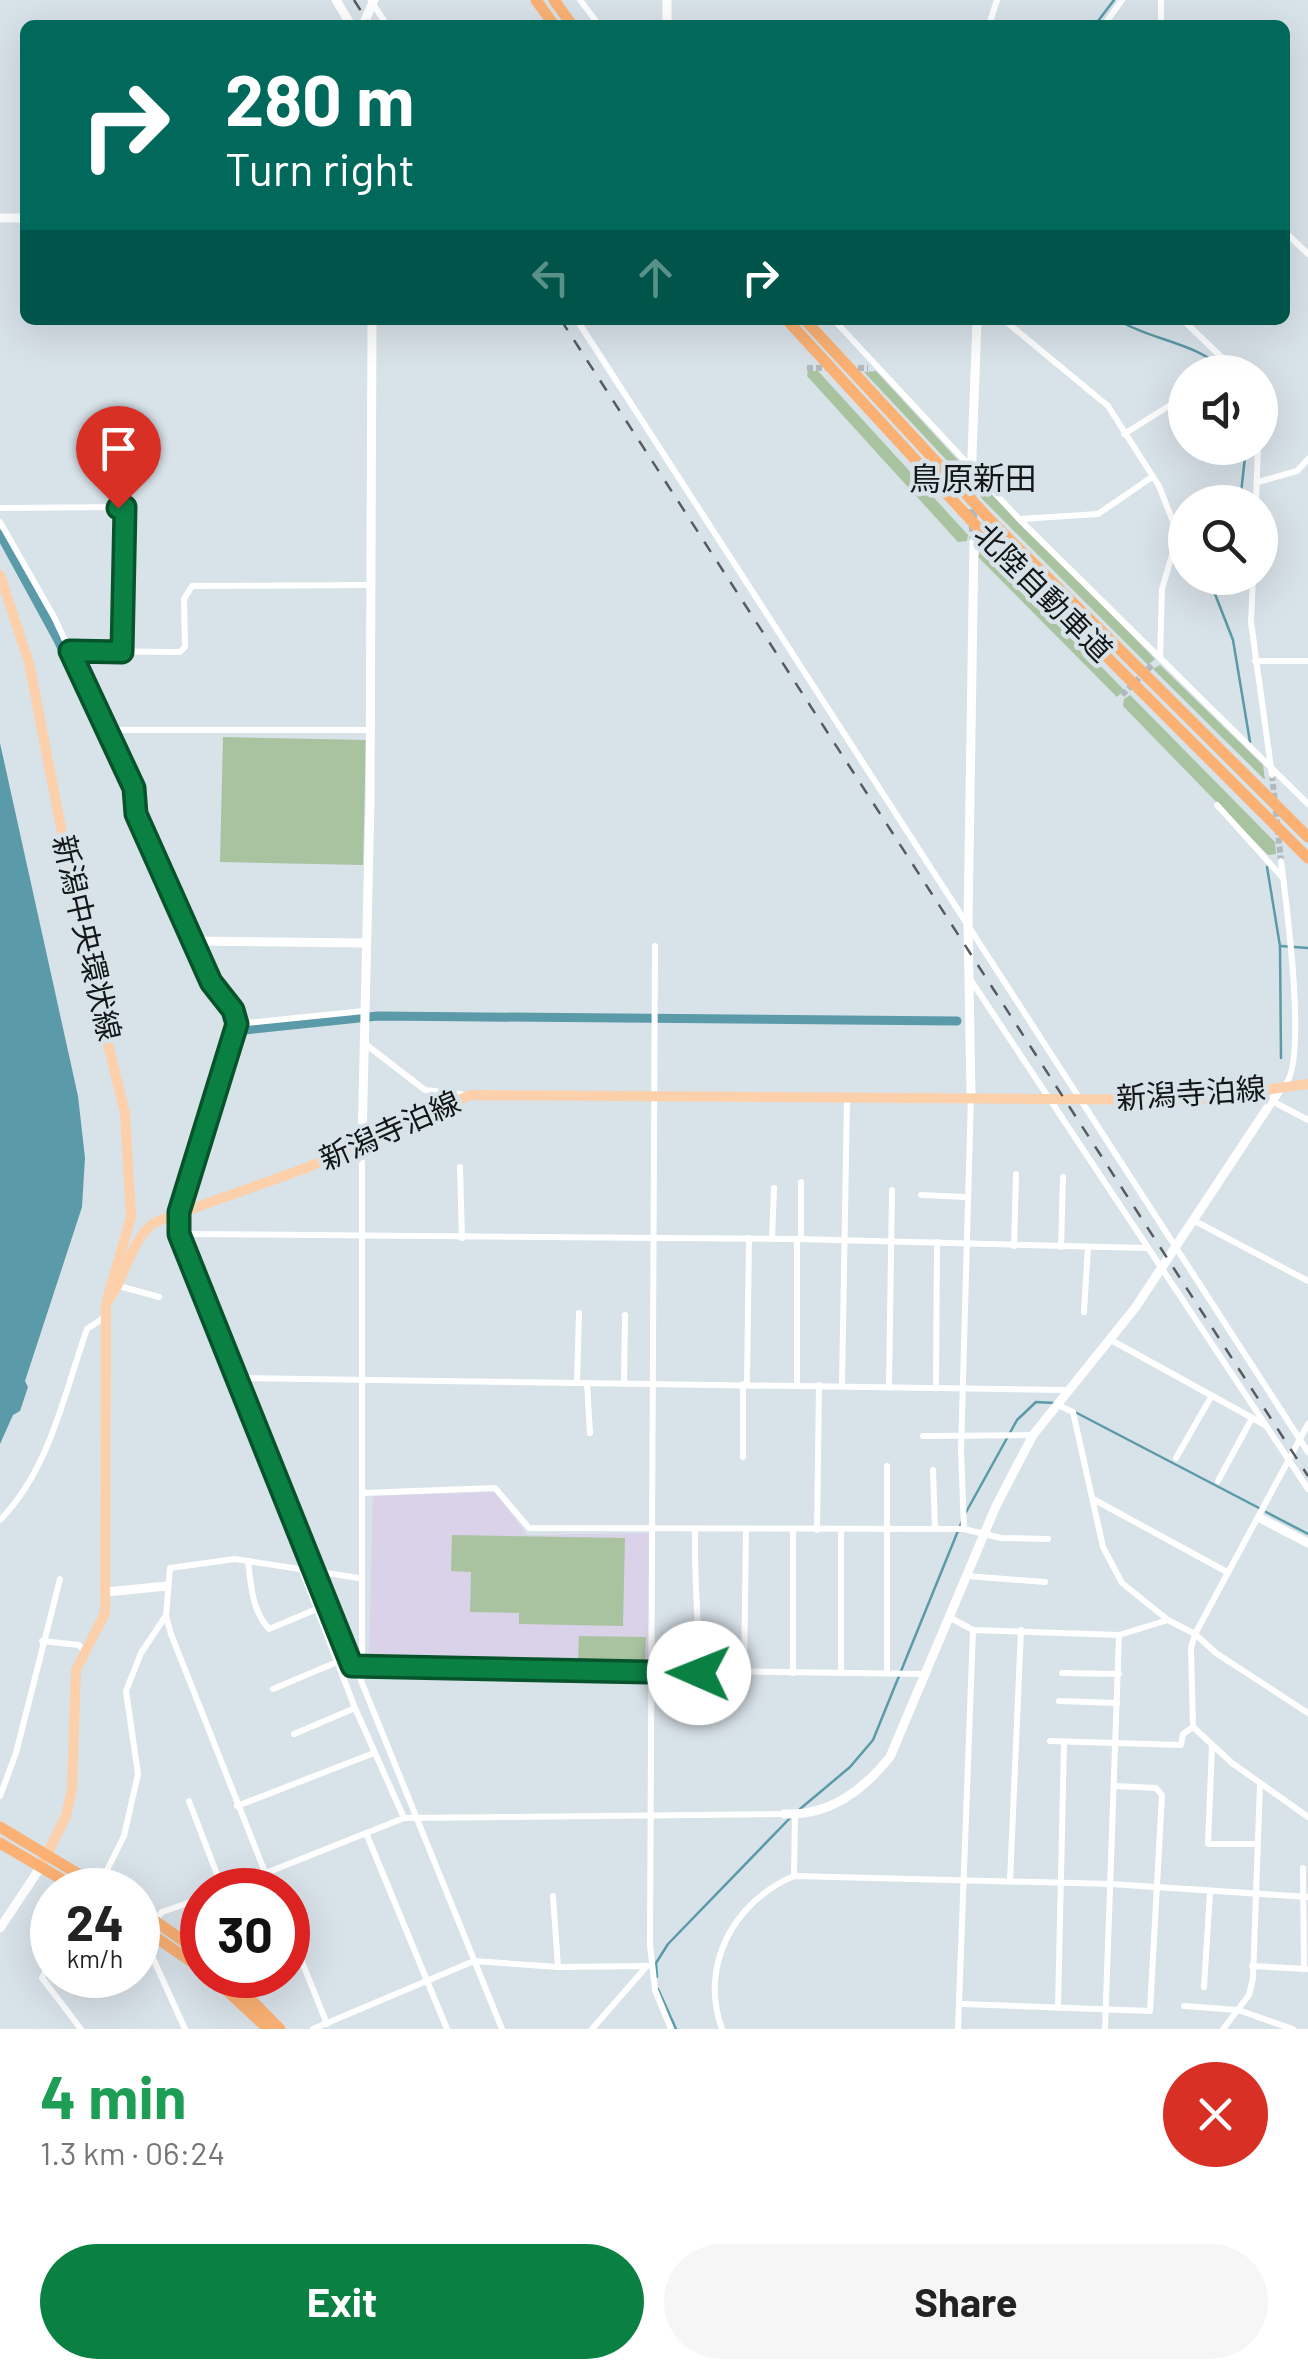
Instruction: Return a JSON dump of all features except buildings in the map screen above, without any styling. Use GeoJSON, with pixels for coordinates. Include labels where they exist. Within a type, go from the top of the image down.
{"type":"FeatureCollection","features":[{"type":"Feature","properties":{"kind":"highway","name":"北陸自動車道"},"geometry":{"type":"LineString","coordinates":[[792,325],[992,543],[1308,858]]}},
{"type":"Feature","properties":{"kind":"highway","name":"北陸自動車道"},"geometry":{"type":"LineString","coordinates":[[810,325],[992,522],[1308,837]]}},
{"type":"Feature","properties":{"kind":"highway"},"geometry":{"type":"LineString","coordinates":[[0,1827],[51,1868]]}},
{"type":"Feature","properties":{"kind":"highway"},"geometry":{"type":"LineString","coordinates":[[0,1843],[56,1868]]}},
{"type":"Feature","properties":{"kind":"highway"},"geometry":{"type":"LineString","coordinates":[[160,1936],[180,1952]]}},
{"type":"Feature","properties":{"kind":"highway"},"geometry":{"type":"LineString","coordinates":[[235,1998],[268,2029]]}},
{"type":"Feature","properties":{"kind":"highway"},"geometry":{"type":"LineString","coordinates":[[250,1998],[280,2029]]}},
{"type":"Feature","properties":{"kind":"main road","name":"新潟中央環状線"},"geometry":{"type":"LineString","coordinates":[[0,576],[29,663],[86,956],[125,1113],[132,1217],[106,1303]]}},
{"type":"Feature","properties":{"kind":"main road","name":"新潟寺泊線"},"geometry":{"type":"LineString","coordinates":[[43,1862],[66,1816],[72,1789],[72,1690],[84,1650],[105,1613],[106,1303],[119,1286],[148,1227],[179,1212],[306,1168],[470,1095],[1190,1100],[1308,1084]]}},
{"type":"Feature","properties":{"kind":"street"},"geometry":{"type":"LineString","coordinates":[[372,325],[362,1494],[358,1578],[362,1668],[358,1673],[502,2029]]}},
{"type":"Feature","properties":{"kind":"street"},"geometry":{"type":"LineString","coordinates":[[580,325],[1308,1452]]}},
{"type":"Feature","properties":{"kind":"street"},"geometry":{"type":"LineString","coordinates":[[839,325],[1157,662],[1308,804]]}},
{"type":"Feature","properties":{"kind":"street"},"geometry":{"type":"LineString","coordinates":[[971,482],[976,325]]}},
{"type":"Feature","properties":{"kind":"street"},"geometry":{"type":"LineString","coordinates":[[1010,325],[1093,390],[1148,464],[1174,524],[1174,548],[1162,589],[1157,662]]}},
{"type":"Feature","properties":{"kind":"street"},"geometry":{"type":"LineString","coordinates":[[1188,325],[1219,355]]}},
{"type":"Feature","properties":{"kind":"street"},"geometry":{"type":"LineString","coordinates":[[1124,434],[1168,407]]}},
{"type":"Feature","properties":{"kind":"street"},"geometry":{"type":"LineString","coordinates":[[1258,482],[1297,471],[1308,460]]}},
{"type":"Feature","properties":{"kind":"street"},"geometry":{"type":"LineString","coordinates":[[1258,465],[1258,485]]}},
{"type":"Feature","properties":{"kind":"street"},"geometry":{"type":"LineString","coordinates":[[1020,519],[1098,514],[1152,477]]}},
{"type":"Feature","properties":{"kind":"street"},"geometry":{"type":"LineString","coordinates":[[0,508],[125,507],[122,652]]}},
{"type":"Feature","properties":{"kind":"street"},"geometry":{"type":"LineString","coordinates":[[0,522],[70,651],[134,788],[136,814],[211,982],[233,1010],[237,1024],[179,1212],[179,1234],[352,1666],[924,1674]]}},
{"type":"Feature","properties":{"kind":"street"},"geometry":{"type":"LineString","coordinates":[[964,1528],[974,542]]}},
{"type":"Feature","properties":{"kind":"street"},"geometry":{"type":"LineString","coordinates":[[70,651],[180,652],[185,647],[184,598],[192,586],[369,585]]}},
{"type":"Feature","properties":{"kind":"street"},"geometry":{"type":"LineString","coordinates":[[1254,595],[1255,661],[1271,770]]}},
{"type":"Feature","properties":{"kind":"street"},"geometry":{"type":"LineString","coordinates":[[1255,661],[1308,662]]}},
{"type":"Feature","properties":{"kind":"street"},"geometry":{"type":"LineString","coordinates":[[106,730],[369,730]]}},
{"type":"Feature","properties":{"kind":"street"},"geometry":{"type":"LineString","coordinates":[[1217,805],[1283,878]]}},
{"type":"Feature","properties":{"kind":"street"},"geometry":{"type":"LineString","coordinates":[[275,1868],[416,1816],[789,1815],[844,1801],[870,1782],[890,1757],[966,1576],[1033,1435],[1058,1406],[1064,1390],[1110,1340],[1160,1272],[1280,1088],[1290,1082],[1298,1005],[1280,861]]}},
{"type":"Feature","properties":{"kind":"street"},"geometry":{"type":"LineString","coordinates":[[193,941],[365,943]]}},
{"type":"Feature","properties":{"kind":"street"},"geometry":{"type":"LineString","coordinates":[[654,946],[649,1963],[670,2029]]}},
{"type":"Feature","properties":{"kind":"street"},"geometry":{"type":"LineString","coordinates":[[972,982],[1052,1098],[1160,1272],[1308,1489]]}},
{"type":"Feature","properties":{"kind":"street"},"geometry":{"type":"LineString","coordinates":[[237,1024],[364,1011]]}},
{"type":"Feature","properties":{"kind":"street"},"geometry":{"type":"LineString","coordinates":[[364,1044],[371,1044],[426,1090],[470,1095]]}},
{"type":"Feature","properties":{"kind":"street"},"geometry":{"type":"LineString","coordinates":[[842,1386],[847,1100]]}},
{"type":"Feature","properties":{"kind":"street"},"geometry":{"type":"LineString","coordinates":[[1274,1102],[1308,1120]]}},
{"type":"Feature","properties":{"kind":"street"},"geometry":{"type":"LineString","coordinates":[[460,1168],[462,1238]]}},
{"type":"Feature","properties":{"kind":"street"},"geometry":{"type":"LineString","coordinates":[[1014,1246],[1016,1174]]}},
{"type":"Feature","properties":{"kind":"street"},"geometry":{"type":"LineString","coordinates":[[1061,1246],[1063,1177]]}},
{"type":"Feature","properties":{"kind":"street"},"geometry":{"type":"LineString","coordinates":[[797,1384],[801,1182]]}},
{"type":"Feature","properties":{"kind":"street"},"geometry":{"type":"LineString","coordinates":[[772,1238],[774,1188]]}},
{"type":"Feature","properties":{"kind":"street"},"geometry":{"type":"LineString","coordinates":[[889,1385],[892,1190]]}},
{"type":"Feature","properties":{"kind":"street"},"geometry":{"type":"LineString","coordinates":[[922,1195],[966,1197]]}},
{"type":"Feature","properties":{"kind":"street"},"geometry":{"type":"LineString","coordinates":[[1195,1220],[1308,1281]]}},
{"type":"Feature","properties":{"kind":"street"},"geometry":{"type":"LineString","coordinates":[[179,1234],[842,1239],[1145,1248]]}},
{"type":"Feature","properties":{"kind":"street"},"geometry":{"type":"LineString","coordinates":[[743,1457],[749,1238]]}},
{"type":"Feature","properties":{"kind":"street"},"geometry":{"type":"LineString","coordinates":[[936,1386],[938,1242]]}},
{"type":"Feature","properties":{"kind":"street"},"geometry":{"type":"LineString","coordinates":[[1084,1312],[1088,1247]]}},
{"type":"Feature","properties":{"kind":"street"},"geometry":{"type":"LineString","coordinates":[[119,1286],[159,1297]]}},
{"type":"Feature","properties":{"kind":"street"},"geometry":{"type":"LineString","coordinates":[[577,1382],[579,1313]]}},
{"type":"Feature","properties":{"kind":"street"},"geometry":{"type":"LineString","coordinates":[[624,1382],[625,1315]]}},
{"type":"Feature","properties":{"kind":"street"},"geometry":{"type":"LineString","coordinates":[[0,1520],[21,1496],[40,1462],[87,1329],[96,1318],[104,1317]]}},
{"type":"Feature","properties":{"kind":"street"},"geometry":{"type":"LineString","coordinates":[[1110,1340],[1266,1425]]}},
{"type":"Feature","properties":{"kind":"street"},"geometry":{"type":"LineString","coordinates":[[236,1378],[1064,1390]]}},
{"type":"Feature","properties":{"kind":"street"},"geometry":{"type":"LineString","coordinates":[[587,1383],[590,1433]]}},
{"type":"Feature","properties":{"kind":"street"},"geometry":{"type":"LineString","coordinates":[[817,1530],[819,1385]]}},
{"type":"Feature","properties":{"kind":"street"},"geometry":{"type":"LineString","coordinates":[[1176,1458],[1211,1397]]}},
{"type":"Feature","properties":{"kind":"street"},"geometry":{"type":"LineString","coordinates":[[1058,1406],[1073,1412],[1103,1547],[1122,1583],[1168,1620],[1195,1634],[1216,1653],[1308,1713]]}},
{"type":"Feature","properties":{"kind":"street"},"geometry":{"type":"LineString","coordinates":[[1218,1480],[1251,1420]]}},
{"type":"Feature","properties":{"kind":"street"},"geometry":{"type":"LineString","coordinates":[[1308,1424],[1260,1518],[1227,1572],[1191,1648],[1194,1727],[1260,1784],[1308,1817]]}},
{"type":"Feature","properties":{"kind":"street"},"geometry":{"type":"LineString","coordinates":[[923,1436],[1033,1435]]}},
{"type":"Feature","properties":{"kind":"street"},"geometry":{"type":"LineString","coordinates":[[886,1674],[890,1529],[887,1466]]}},
{"type":"Feature","properties":{"kind":"street"},"geometry":{"type":"LineString","coordinates":[[933,1470],[935,1528]]}},
{"type":"Feature","properties":{"kind":"street"},"geometry":{"type":"LineString","coordinates":[[362,1494],[495,1488],[529,1528],[964,1528],[1001,1538],[1048,1539]]}},
{"type":"Feature","properties":{"kind":"street"},"geometry":{"type":"LineString","coordinates":[[1092,1499],[1227,1572]]}},
{"type":"Feature","properties":{"kind":"street"},"geometry":{"type":"LineString","coordinates":[[1260,1518],[1308,1544]]}},
{"type":"Feature","properties":{"kind":"street"},"geometry":{"type":"LineString","coordinates":[[744,1674],[746,1529]]}},
{"type":"Feature","properties":{"kind":"street"},"geometry":{"type":"LineString","coordinates":[[841,1529],[841,1673]]}},
{"type":"Feature","properties":{"kind":"street"},"geometry":{"type":"LineString","coordinates":[[696,1530],[694,1605],[699,1616],[699,1673]]}},
{"type":"Feature","properties":{"kind":"street"},"geometry":{"type":"LineString","coordinates":[[793,1530],[793,1673]]}},
{"type":"Feature","properties":{"kind":"street"},"geometry":{"type":"LineString","coordinates":[[263,1868],[166,1616],[170,1568],[212,1559],[358,1578]]}},
{"type":"Feature","properties":{"kind":"street"},"geometry":{"type":"LineString","coordinates":[[248,1561],[253,1600],[264,1626],[269,1629],[317,1610]]}},
{"type":"Feature","properties":{"kind":"street"},"geometry":{"type":"LineString","coordinates":[[301,1568],[355,1708],[404,1818]]}},
{"type":"Feature","properties":{"kind":"street"},"geometry":{"type":"LineString","coordinates":[[966,1576],[1045,1582]]}},
{"type":"Feature","properties":{"kind":"street"},"geometry":{"type":"LineString","coordinates":[[0,1796],[16,1753],[60,1579]]}},
{"type":"Feature","properties":{"kind":"street"},"geometry":{"type":"LineString","coordinates":[[106,1592],[167,1586]]}},
{"type":"Feature","properties":{"kind":"street"},"geometry":{"type":"LineString","coordinates":[[110,1868],[135,1796],[138,1774],[126,1691],[141,1653],[166,1616]]}},
{"type":"Feature","properties":{"kind":"street"},"geometry":{"type":"LineString","coordinates":[[949,1617],[974,1630],[1120,1634],[1168,1620]]}},
{"type":"Feature","properties":{"kind":"street"},"geometry":{"type":"LineString","coordinates":[[958,2029],[974,1630]]}},
{"type":"Feature","properties":{"kind":"street"},"geometry":{"type":"LineString","coordinates":[[1010,1881],[1021,1630]]}},
{"type":"Feature","properties":{"kind":"street"},"geometry":{"type":"LineString","coordinates":[[1105,2029],[1120,1634]]}},
{"type":"Feature","properties":{"kind":"street"},"geometry":{"type":"LineString","coordinates":[[42,1641],[79,1645],[84,1650]]}},
{"type":"Feature","properties":{"kind":"street"},"geometry":{"type":"LineString","coordinates":[[273,1689],[337,1662]]}},
{"type":"Feature","properties":{"kind":"street"},"geometry":{"type":"LineString","coordinates":[[1062,1673],[1119,1674]]}},
{"type":"Feature","properties":{"kind":"street"},"geometry":{"type":"LineString","coordinates":[[1059,1701],[1118,1703]]}},
{"type":"Feature","properties":{"kind":"street"},"geometry":{"type":"LineString","coordinates":[[294,1734],[355,1708]]}},
{"type":"Feature","properties":{"kind":"street"},"geometry":{"type":"LineString","coordinates":[[1050,1741],[1181,1745],[1183,1734],[1194,1727]]}},
{"type":"Feature","properties":{"kind":"street"},"geometry":{"type":"LineString","coordinates":[[1058,2008],[1064,1742]]}},
{"type":"Feature","properties":{"kind":"street"},"geometry":{"type":"LineString","coordinates":[[1212,1746],[1208,1844],[1255,1844]]}},
{"type":"Feature","properties":{"kind":"street"},"geometry":{"type":"LineString","coordinates":[[238,1806],[374,1752]]}},
{"type":"Feature","properties":{"kind":"street"},"geometry":{"type":"LineString","coordinates":[[1224,2029],[1249,1996],[1260,1784]]}},
{"type":"Feature","properties":{"kind":"street"},"geometry":{"type":"LineString","coordinates":[[962,2004],[1150,2010],[1162,1795],[1156,1788],[1115,1786]]}},
{"type":"Feature","properties":{"kind":"street"},"geometry":{"type":"LineString","coordinates":[[189,1800],[215,1868]]}},
{"type":"Feature","properties":{"kind":"street"},"geometry":{"type":"LineString","coordinates":[[789,1815],[794,1876]]}},
{"type":"Feature","properties":{"kind":"street"},"geometry":{"type":"LineString","coordinates":[[366,1833],[447,2029]]}},
{"type":"Feature","properties":{"kind":"street"},"geometry":{"type":"LineString","coordinates":[[0,1928],[43,1862]]}},
{"type":"Feature","properties":{"kind":"street"},"geometry":{"type":"LineString","coordinates":[[1252,1966],[1306,1969],[1303,1868]]}},
{"type":"Feature","properties":{"kind":"street"},"geometry":{"type":"LineString","coordinates":[[722,2029],[715,2010],[714,1979],[724,1937],[752,1905],[794,1876],[1111,1884],[1306,1897]]}},
{"type":"Feature","properties":{"kind":"street"},"geometry":{"type":"LineString","coordinates":[[1204,1987],[1210,1892]]}},
{"type":"Feature","properties":{"kind":"street"},"geometry":{"type":"LineString","coordinates":[[553,1896],[558,1967]]}},
{"type":"Feature","properties":{"kind":"street"},"geometry":{"type":"LineString","coordinates":[[313,2029],[474,1961],[558,1967],[649,1963]]}},
{"type":"Feature","properties":{"kind":"street"},"geometry":{"type":"LineString","coordinates":[[592,2029],[649,1963]]}},
{"type":"Feature","properties":{"kind":"street"},"geometry":{"type":"LineString","coordinates":[[160,1978],[185,2029]]}},
{"type":"Feature","properties":{"kind":"street"},"geometry":{"type":"LineString","coordinates":[[310,1983],[326,2024]]}},
{"type":"Feature","properties":{"kind":"street"},"geometry":{"type":"LineString","coordinates":[[57,1998],[81,2029]]}},
{"type":"Feature","properties":{"kind":"street"},"geometry":{"type":"LineString","coordinates":[[1184,2006],[1238,2010],[1272,2018],[1294,2029]]}},
{"type":"Feature","properties":{"kind":"shaded area"},"geometry":{"type":"Polygon","coordinates":[[[495,1492],[527,1535],[651,1533],[648,1667],[369,1662],[373,1496],[495,1492]]]}},
{"type":"Feature","properties":{"kind":"green space"},"geometry":{"type":"Polygon","coordinates":[[[808,371],[818,371],[968,535],[967,541],[958,542],[807,376],[808,371]]]}},
{"type":"Feature","properties":{"kind":"green space"},"geometry":{"type":"Polygon","coordinates":[[[876,371],[967,470],[969,484],[864,372],[876,371]]]}},
{"type":"Feature","properties":{"kind":"green space"},"geometry":{"type":"Polygon","coordinates":[[[988,488],[1155,659],[1148,665],[984,501],[974,489],[988,488]]]}},
{"type":"Feature","properties":{"kind":"green space"},"geometry":{"type":"Polygon","coordinates":[[[983,545],[1124,690],[1117,697],[978,557],[983,545]]]}},
{"type":"Feature","properties":{"kind":"green space"},"geometry":{"type":"Polygon","coordinates":[[[1160,665],[1263,765],[1265,780],[1153,669],[1160,665]]]}},
{"type":"Feature","properties":{"kind":"green space"},"geometry":{"type":"Polygon","coordinates":[[[1130,695],[1275,842],[1276,854],[1268,855],[1123,706],[1130,695]]]}},
{"type":"Feature","properties":{"kind":"green space"},"geometry":{"type":"Polygon","coordinates":[[[223,737],[366,740],[363,865],[220,862],[223,737]]]}},
{"type":"Feature","properties":{"kind":"green space"},"geometry":{"type":"Polygon","coordinates":[[[452,1535],[625,1538],[623,1626],[519,1624],[519,1613],[470,1612],[471,1572],[451,1571],[452,1535]]]}},
{"type":"Feature","properties":{"kind":"green space"},"geometry":{"type":"Polygon","coordinates":[[[579,1636],[646,1637],[645,1661],[578,1660],[579,1636]]]}},
{"type":"Feature","properties":{"kind":"water"},"geometry":{"type":"Polygon","coordinates":[[[0,743],[78,1096],[85,1158],[82,1207],[25,1381],[28,1387],[20,1411],[13,1415],[0,1444],[0,743]]]}},
{"type":"Feature","properties":{"kind":"waterway"},"geometry":{"type":"LineString","coordinates":[[1099,20],[1114,0]]}},
{"type":"Feature","properties":{"kind":"waterway"},"geometry":{"type":"LineString","coordinates":[[1128,325],[1204,355]]}},
{"type":"Feature","properties":{"kind":"waterway"},"geometry":{"type":"LineString","coordinates":[[1242,485],[1244,465]]}},
{"type":"Feature","properties":{"kind":"waterway"},"geometry":{"type":"LineString","coordinates":[[0,534],[58,640],[216,979],[242,1015],[245,1030],[378,1016],[957,1021]]}},
{"type":"Feature","properties":{"kind":"waterway"},"geometry":{"type":"LineString","coordinates":[[1215,595],[1233,640],[1250,742]]}},
{"type":"Feature","properties":{"kind":"waterway"},"geometry":{"type":"LineString","coordinates":[[1267,867],[1280,946],[1281,1058]]}},
{"type":"Feature","properties":{"kind":"waterway"},"geometry":{"type":"LineString","coordinates":[[1281,946],[1308,948]]}},
{"type":"Feature","properties":{"kind":"waterway"},"geometry":{"type":"LineString","coordinates":[[965,1514],[1017,1420],[1036,1402],[1054,1403]]}},
{"type":"Feature","properties":{"kind":"waterway"},"geometry":{"type":"LineString","coordinates":[[1075,1412],[1259,1508]]}},
{"type":"Feature","properties":{"kind":"waterway"},"geometry":{"type":"LineString","coordinates":[[1266,1512],[1308,1534]]}},
{"type":"Feature","properties":{"kind":"waterway"},"geometry":{"type":"LineString","coordinates":[[800,1809],[850,1767],[873,1740],[962,1521]]}},
{"type":"Feature","properties":{"kind":"waterway"},"geometry":{"type":"LineString","coordinates":[[657,1977],[656,1963],[668,1944],[790,1818]]}},
{"type":"Feature","properties":{"kind":"waterway"},"geometry":{"type":"LineString","coordinates":[[658,1989],[676,2029]]}},
{"type":"Feature","properties":{"kind":"tunnel"},"geometry":{"type":"LineString","coordinates":[[807,368],[832,368]]}},
{"type":"Feature","properties":{"kind":"tunnel"},"geometry":{"type":"LineString","coordinates":[[849,368],[868,368]]}},
{"type":"Feature","properties":{"kind":"tunnel"},"geometry":{"type":"LineString","coordinates":[[971,482],[974,541]]}},
{"type":"Feature","properties":{"kind":"tunnel"},"geometry":{"type":"LineString","coordinates":[[1122,695],[1153,664]]}},
{"type":"Feature","properties":{"kind":"tunnel"},"geometry":{"type":"LineString","coordinates":[[1272,775],[1281,861]]}},
{"type":"Feature","properties":{"kind":"railway"},"geometry":{"type":"LineString","coordinates":[[354,0],[367,20]]}},
{"type":"Feature","properties":{"kind":"railway"},"geometry":{"type":"LineString","coordinates":[[564,325],[1308,1476]]}},
{"type":"Feature","properties":{"kind":"district","name":"鳥原新田"},"geometry":{"type":"Point","coordinates":[973,479]}},
{"type":"Feature","properties":{"kind":"route"},"geometry":{"type":"LineString","coordinates":[[118,508],[125,507],[122,652],[70,651],[134,788],[132,802],[136,814],[211,982],[233,1010],[237,1024],[179,1212],[179,1234],[352,1666],[699,1673]]}}]}
